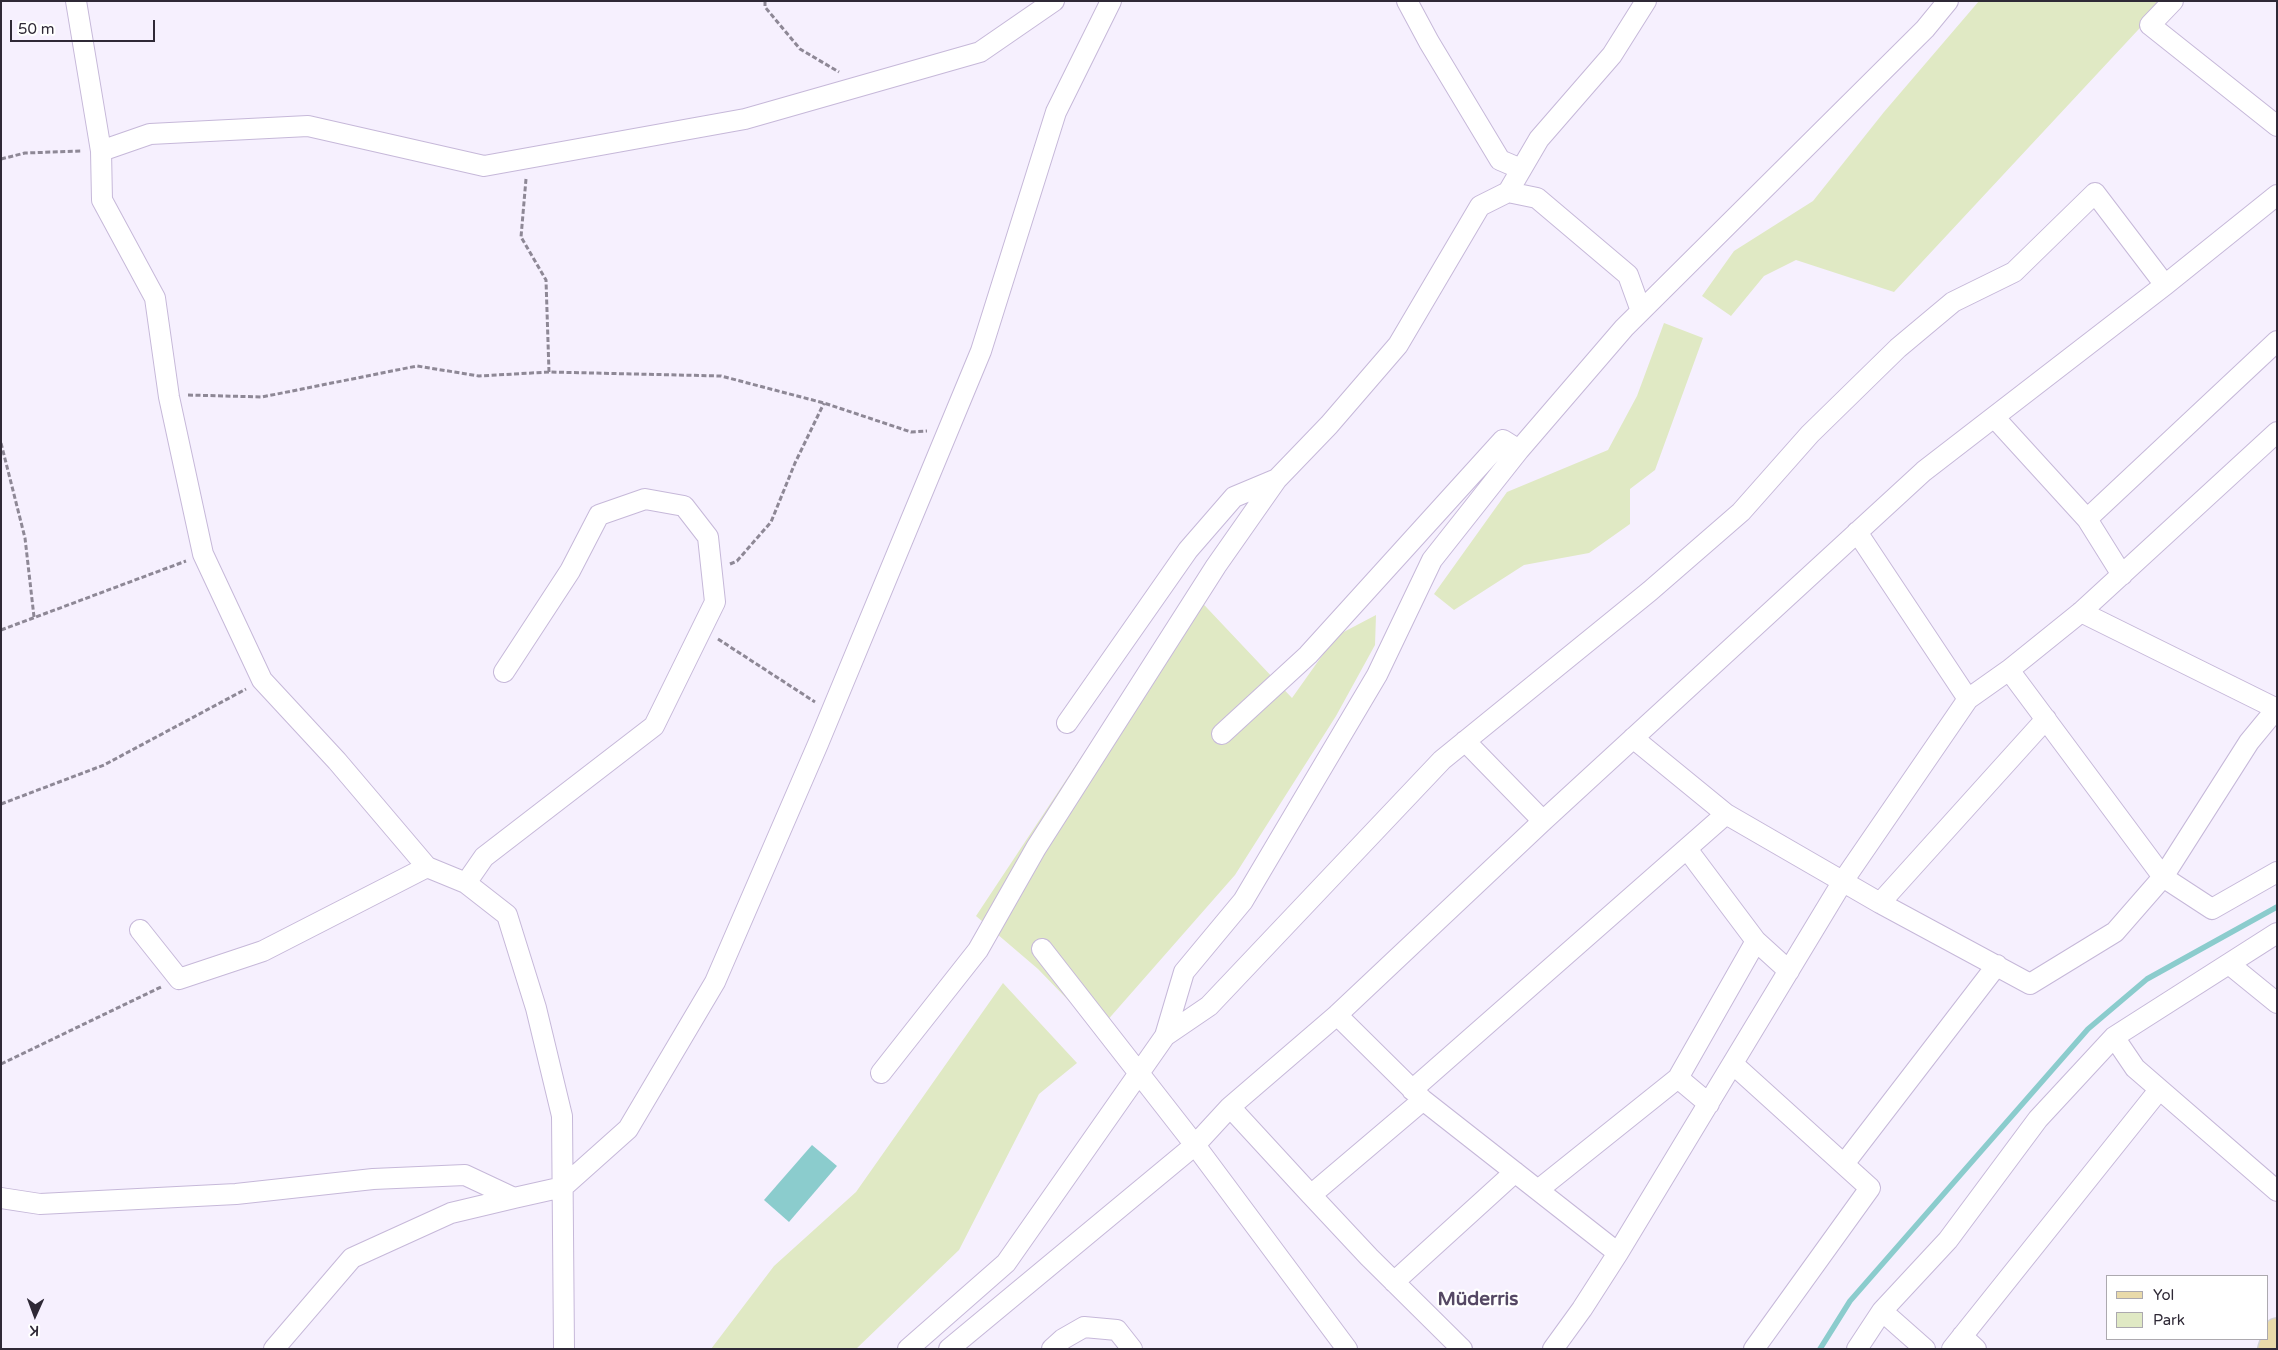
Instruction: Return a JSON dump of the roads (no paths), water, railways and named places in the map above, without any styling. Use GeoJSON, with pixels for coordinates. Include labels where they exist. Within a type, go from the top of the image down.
{"type":"FeatureCollection","features":[{"type":"Feature","properties":{"kind":"main road"},"geometry":{"type":"LineString","coordinates":[[2271,1349],[2277,1331]]}},
{"type":"Feature","properties":{"kind":"street"},"geometry":{"type":"LineString","coordinates":[[76,1],[101,151],[102,200],[155,298],[169,397],[203,554],[262,680],[337,761],[428,867],[466,883],[507,915],[536,1008],[562,1116],[564,1349]]}},
{"type":"Feature","properties":{"kind":"street"},"geometry":{"type":"LineString","coordinates":[[101,151],[150,134],[308,126],[484,166],[745,119],[980,52],[1054,1]]}},
{"type":"Feature","properties":{"kind":"street"},"geometry":{"type":"LineString","coordinates":[[274,1349],[352,1258],[451,1213],[563,1187],[628,1129],[715,982],[831,712],[981,351],[1056,112],[1111,1]]}},
{"type":"Feature","properties":{"kind":"street"},"geometry":{"type":"LineString","coordinates":[[1407,1],[1429,42],[1500,160],[1521,170]]}},
{"type":"Feature","properties":{"kind":"street"},"geometry":{"type":"LineString","coordinates":[[881,1073],[978,950],[1036,848],[1216,566],[1277,479],[1329,425],[1398,345],[1480,206],[1508,192],[1539,139],[1612,55],[1646,1]]}},
{"type":"Feature","properties":{"kind":"street"},"geometry":{"type":"LineString","coordinates":[[908,1349],[1006,1263],[1165,1036],[1184,972],[1248,892],[1377,675],[1432,560],[1519,450],[1624,328],[1925,29],[1948,1]]}},
{"type":"Feature","properties":{"kind":"street"},"geometry":{"type":"LineString","coordinates":[[2173,1],[2150,25],[2277,126]]}},
{"type":"Feature","properties":{"kind":"street"},"geometry":{"type":"LineString","coordinates":[[1508,192],[1536,198],[1628,275],[1641,311]]}},
{"type":"Feature","properties":{"kind":"street"},"geometry":{"type":"LineString","coordinates":[[1165,1036],[1209,1006],[1442,760],[1650,591],[1741,512],[1810,434],[1898,348],[1953,302],[2014,272],[2095,193],[2165,285]]}},
{"type":"Feature","properties":{"kind":"street"},"geometry":{"type":"LineString","coordinates":[[949,1349],[1195,1145],[1230,1107],[1337,1015],[1543,821],[1924,471],[2277,196]]}},
{"type":"Feature","properties":{"kind":"street"},"geometry":{"type":"LineString","coordinates":[[2087,519],[2277,341]]}},
{"type":"Feature","properties":{"kind":"street"},"geometry":{"type":"LineString","coordinates":[[1994,417],[2087,519],[2122,575]]}},
{"type":"Feature","properties":{"kind":"street"},"geometry":{"type":"LineString","coordinates":[[1552,1349],[1618,1254],[1843,881],[1968,699],[2009,670],[2080,612],[2277,432]]}},
{"type":"Feature","properties":{"kind":"street"},"geometry":{"type":"LineString","coordinates":[[1222,734],[1308,655],[1504,440],[1519,450]]}},
{"type":"Feature","properties":{"kind":"street"},"geometry":{"type":"LineString","coordinates":[[1066,722],[1188,550],[1205,530],[1234,497],[1277,479]]}},
{"type":"Feature","properties":{"kind":"street"},"geometry":{"type":"LineString","coordinates":[[466,883],[484,857],[654,726],[715,602],[708,537],[684,506],[645,499],[599,515],[570,571],[504,672]]}},
{"type":"Feature","properties":{"kind":"street"},"geometry":{"type":"LineString","coordinates":[[1857,532],[1968,699]]}},
{"type":"Feature","properties":{"kind":"street"},"geometry":{"type":"LineString","coordinates":[[1633,738],[1726,814],[1880,904],[2030,984],[2115,932],[2163,877],[2249,742],[2276,709],[2080,612]]}},
{"type":"Feature","properties":{"kind":"street"},"geometry":{"type":"LineString","coordinates":[[2009,670],[2163,877],[2212,909],[2277,872]]}},
{"type":"Feature","properties":{"kind":"street"},"geometry":{"type":"LineString","coordinates":[[1880,904],[2046,719]]}},
{"type":"Feature","properties":{"kind":"street"},"geometry":{"type":"LineString","coordinates":[[1465,741],[1543,821]]}},
{"type":"Feature","properties":{"kind":"street"},"geometry":{"type":"LineString","coordinates":[[1311,1195],[1726,814]]}},
{"type":"Feature","properties":{"kind":"street"},"geometry":{"type":"LineString","coordinates":[[1686,849],[1756,941],[1789,971]]}},
{"type":"Feature","properties":{"kind":"street"},"geometry":{"type":"LineString","coordinates":[[140,930],[179,979],[263,951],[428,867]]}},
{"type":"Feature","properties":{"kind":"street"},"geometry":{"type":"LineString","coordinates":[[1857,1349],[1882,1311],[1948,1240],[2038,1120],[2114,1036],[2277,933]]}},
{"type":"Feature","properties":{"kind":"street"},"geometry":{"type":"LineString","coordinates":[[1538,1190],[1678,1078],[1756,941]]}},
{"type":"Feature","properties":{"kind":"street"},"geometry":{"type":"LineString","coordinates":[[1042,949],[1195,1145],[1347,1349]]}},
{"type":"Feature","properties":{"kind":"street"},"geometry":{"type":"LineString","coordinates":[[2228,964],[2277,1003]]}},
{"type":"Feature","properties":{"kind":"street"},"geometry":{"type":"LineString","coordinates":[[1844,1164],[1997,965]]}},
{"type":"Feature","properties":{"kind":"street"},"geometry":{"type":"LineString","coordinates":[[1337,1015],[1418,1095],[1618,1254]]}},
{"type":"Feature","properties":{"kind":"street"},"geometry":{"type":"LineString","coordinates":[[2114,1036],[2135,1068],[2277,1191]]}},
{"type":"Feature","properties":{"kind":"street"},"geometry":{"type":"LineString","coordinates":[[1732,1064],[1870,1188],[1754,1349]]}},
{"type":"Feature","properties":{"kind":"street"},"geometry":{"type":"LineString","coordinates":[[1678,1078],[1709,1104]]}},
{"type":"Feature","properties":{"kind":"street"},"geometry":{"type":"LineString","coordinates":[[1963,1345],[2159,1090]]}},
{"type":"Feature","properties":{"kind":"street"},"geometry":{"type":"LineString","coordinates":[[1230,1107],[1394,1282],[1462,1349]]}},
{"type":"Feature","properties":{"kind":"street"},"geometry":{"type":"LineString","coordinates":[[1394,1282],[1515,1172]]}},
{"type":"Feature","properties":{"kind":"street"},"geometry":{"type":"LineString","coordinates":[[1,1198],[40,1204],[236,1194],[373,1179],[465,1175],[514,1198]]}},
{"type":"Feature","properties":{"kind":"street"},"geometry":{"type":"LineString","coordinates":[[1882,1311],[1925,1349]]}},
{"type":"Feature","properties":{"kind":"street"},"geometry":{"type":"LineString","coordinates":[[1052,1349],[1084,1326],[1117,1330],[1132,1349]]}},
{"type":"Feature","properties":{"kind":"waterway"},"geometry":{"type":"LineString","coordinates":[[1820,1349],[1850,1301],[2088,1029],[2147,979],[2277,907]]}},
{"type":"Feature","properties":{"kind":"district","name":"Müderris"},"geometry":{"type":"Point","coordinates":[1478,1300]}}]}
